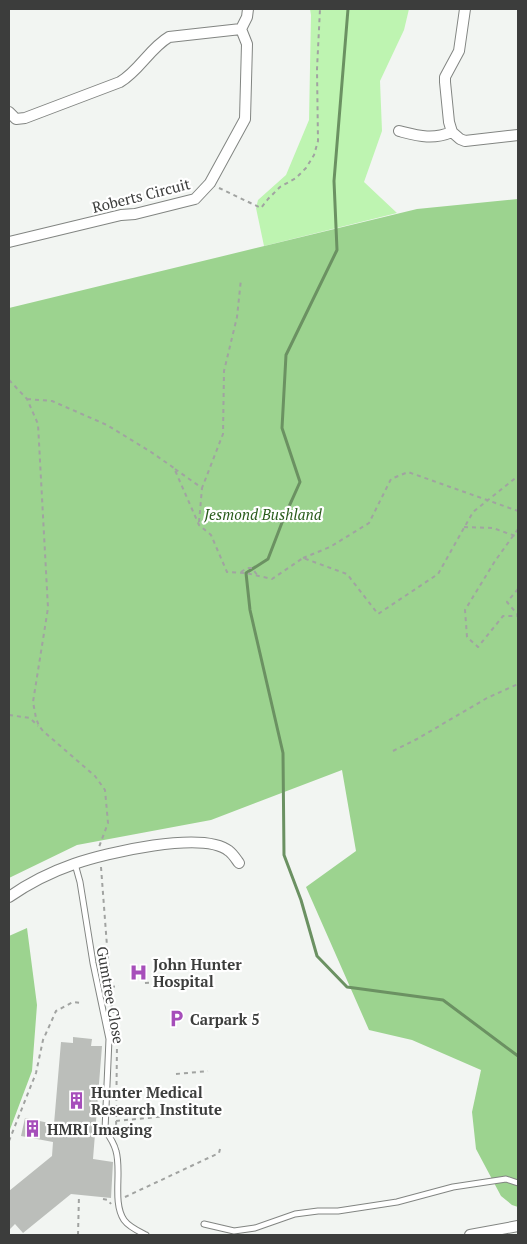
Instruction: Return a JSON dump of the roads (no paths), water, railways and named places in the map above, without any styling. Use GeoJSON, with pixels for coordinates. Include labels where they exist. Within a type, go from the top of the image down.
{"type":"FeatureCollection","features":[{"type":"Feature","properties":{"kind":"street"},"geometry":{"type":"LineString","coordinates":[[9,112],[16,118],[25,118],[120,82],[129,76],[169,37],[240,29],[247,17],[248,9]]}},
{"type":"Feature","properties":{"kind":"street"},"geometry":{"type":"LineString","coordinates":[[465,9],[459,51],[445,77],[449,122],[452,132],[460,140],[465,141],[518,135]]}},
{"type":"Feature","properties":{"kind":"street","name":"Roberts Circuit"},"geometry":{"type":"LineString","coordinates":[[9,242],[121,215],[135,214],[190,201],[200,196],[210,184],[245,119],[247,44],[240,29]]}},
{"type":"Feature","properties":{"kind":"street"},"geometry":{"type":"LineString","coordinates":[[399,131],[429,137],[442,136],[452,132]]}},
{"type":"Feature","properties":{"kind":"street"},"geometry":{"type":"LineString","coordinates":[[9,896],[27,885],[75,864],[100,856],[177,842],[212,844],[228,850],[239,863]]}},
{"type":"Feature","properties":{"kind":"street"},"geometry":{"type":"LineString","coordinates":[[470,1235],[518,1226]]}},
{"type":"Feature","properties":{"kind":"lane","name":"Gumtree Close"},"geometry":{"type":"LineString","coordinates":[[75,864],[109,1039],[105,1130],[117,1152],[120,1213],[132,1228],[146,1235]]}},
{"type":"Feature","properties":{"kind":"lane"},"geometry":{"type":"LineString","coordinates":[[204,1224],[234,1231],[255,1228],[295,1214],[338,1211],[397,1202],[453,1187],[506,1179],[518,1183]]}},
{"type":"Feature","properties":{"kind":"waterway"},"geometry":{"type":"LineString","coordinates":[[348,9],[334,181],[337,250],[286,355],[282,428],[300,482],[268,559],[246,573],[250,610],[283,753],[284,855],[301,900],[317,956],[347,987],[443,1000],[518,1056]]}},
{"type":"Feature","properties":{"kind":"place","name":"John Hunter Hospital"},"geometry":{"type":"Point","coordinates":[139,973]}},
{"type":"Feature","properties":{"kind":"place","name":"Carpark 5"},"geometry":{"type":"Point","coordinates":[176,1019]}},
{"type":"Feature","properties":{"kind":"place","name":"Hunter Medical Research Institute"},"geometry":{"type":"Point","coordinates":[77,1101]}},
{"type":"Feature","properties":{"kind":"place","name":"HMRI Imaging"},"geometry":{"type":"Point","coordinates":[33,1129]}},
{"type":"Feature","properties":{"kind":"park label","name":"Jesmond Bushland"},"geometry":{"type":"Point","coordinates":[263,514]}}]}
